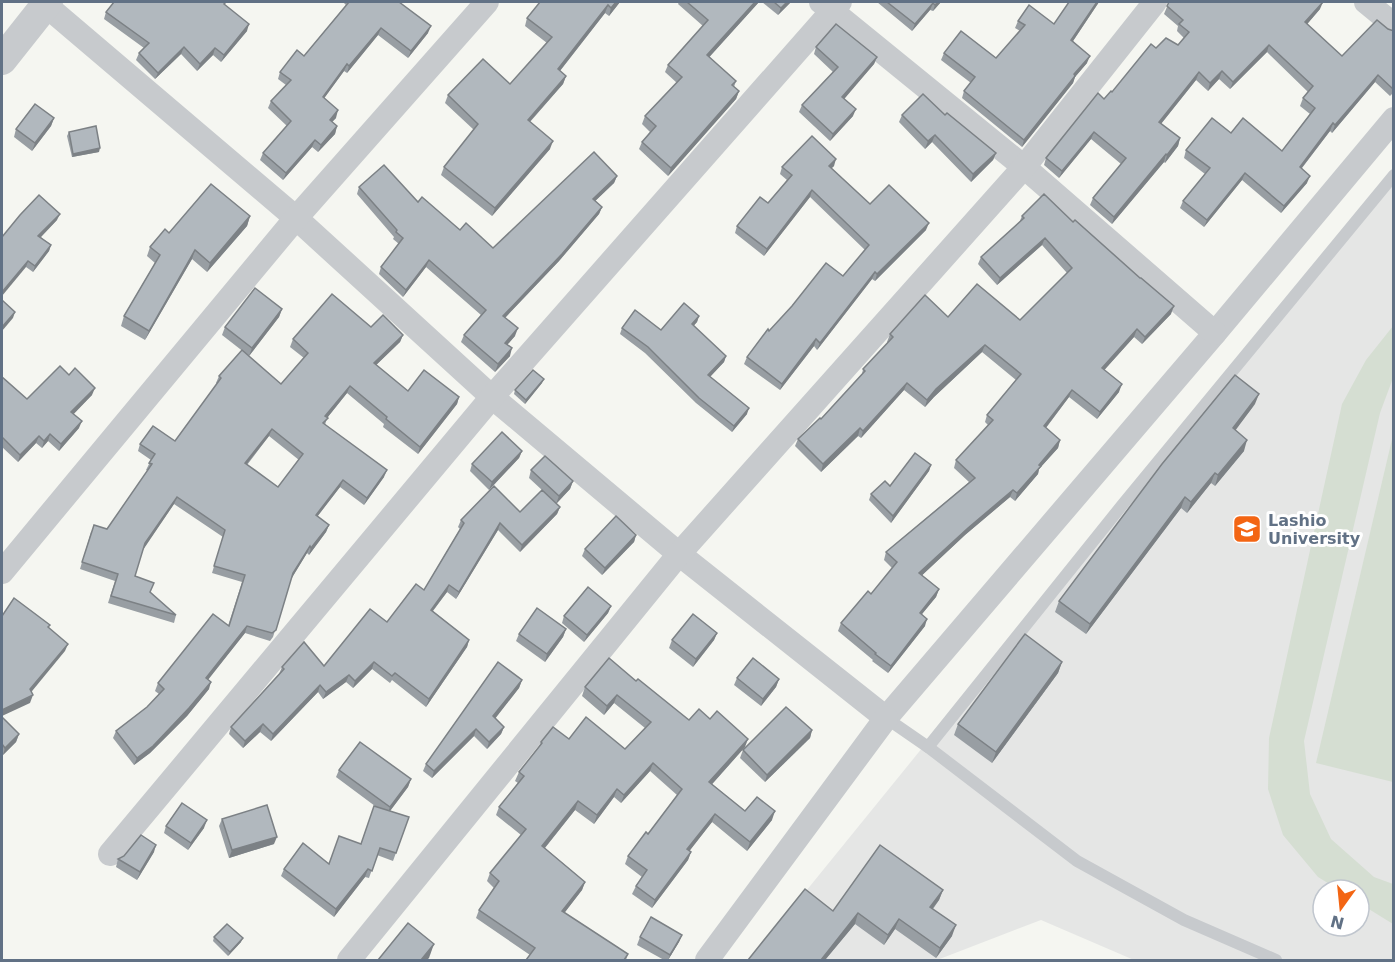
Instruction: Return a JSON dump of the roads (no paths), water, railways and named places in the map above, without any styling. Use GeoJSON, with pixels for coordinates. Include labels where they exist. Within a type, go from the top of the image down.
{"type":"FeatureCollection","features":[{"type":"Feature","properties":{"kind":"street"},"geometry":{"type":"LineString","coordinates":[[2,572],[296,218],[487,2]]}},
{"type":"Feature","properties":{"kind":"street"},"geometry":{"type":"LineString","coordinates":[[349,960],[679,554],[1024,167],[1155,2]]}},
{"type":"Feature","properties":{"kind":"street"},"geometry":{"type":"LineString","coordinates":[[1366,2],[1394,25]]}},
{"type":"Feature","properties":{"kind":"street"},"geometry":{"type":"LineString","coordinates":[[2,60],[45,3],[296,218],[492,397],[679,554],[886,718]]}},
{"type":"Feature","properties":{"kind":"street"},"geometry":{"type":"LineString","coordinates":[[110,854],[492,397],[831,5],[1024,167],[1215,333]]}},
{"type":"Feature","properties":{"kind":"street"},"geometry":{"type":"LineString","coordinates":[[707,960],[886,718],[1215,333],[1394,119]]}},
{"type":"Feature","properties":{"kind":"lane"},"geometry":{"type":"LineString","coordinates":[[927,747],[1123,504],[1394,175]]}},
{"type":"Feature","properties":{"kind":"lane"},"geometry":{"type":"LineString","coordinates":[[886,718],[1077,861],[1184,920],[1276,960]]}},
{"type":"Feature","properties":{"kind":"place","name":"Lashio University"},"geometry":{"type":"Point","coordinates":[1247,529]}}]}
